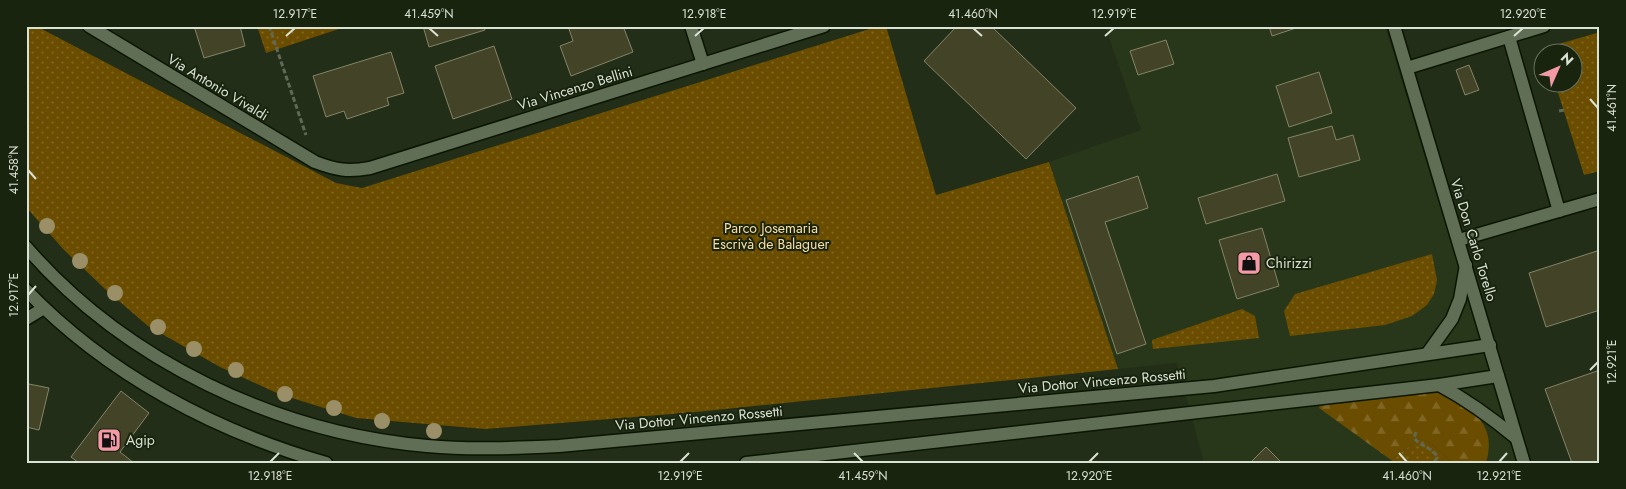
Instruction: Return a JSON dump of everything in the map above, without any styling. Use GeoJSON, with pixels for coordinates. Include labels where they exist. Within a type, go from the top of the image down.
{"type":"FeatureCollection","features":[{"type":"Feature","properties":{"kind":"street","name":"Via Antonio Vivaldi"},"geometry":{"type":"LineString","coordinates":[[90,26],[315,162],[334,169]]}},
{"type":"Feature","properties":{"kind":"street"},"geometry":{"type":"LineString","coordinates":[[691,26],[703,64]]}},
{"type":"Feature","properties":{"kind":"street","name":"Via Vincenzo Bellini"},"geometry":{"type":"LineString","coordinates":[[334,169],[352,171],[370,168],[824,26]]}},
{"type":"Feature","properties":{"kind":"street","name":"Via Don Carlo Torello"},"geometry":{"type":"LineString","coordinates":[[1394,26],[1524,463]]}},
{"type":"Feature","properties":{"kind":"street"},"geometry":{"type":"LineString","coordinates":[[1406,68],[1544,26]]}},
{"type":"Feature","properties":{"kind":"street"},"geometry":{"type":"LineString","coordinates":[[1509,37],[1559,211]]}},
{"type":"Feature","properties":{"kind":"street"},"geometry":{"type":"LineString","coordinates":[[1458,240],[1600,199]]}},
{"type":"Feature","properties":{"kind":"street","name":"Via Dottor Vincenzo Rossetti"},"geometry":{"type":"LineString","coordinates":[[26,247],[50,275],[82,303],[154,354],[209,384],[270,411],[330,430],[426,446],[503,448],[559,446],[1204,387],[1490,345]]}},
{"type":"Feature","properties":{"kind":"street"},"geometry":{"type":"LineString","coordinates":[[1428,354],[1452,319],[1460,299],[1466,266]]}},
{"type":"Feature","properties":{"kind":"street"},"geometry":{"type":"LineString","coordinates":[[26,290],[86,344],[106,359],[175,402],[259,441],[326,463]]}},
{"type":"Feature","properties":{"kind":"street"},"geometry":{"type":"LineString","coordinates":[[26,319],[44,308]]}},
{"type":"Feature","properties":{"kind":"street"},"geometry":{"type":"LineString","coordinates":[[746,463],[1439,385],[1498,376]]}},
{"type":"Feature","properties":{"kind":"street"},"geometry":{"type":"LineString","coordinates":[[1439,385],[1476,407],[1516,438]]}},
{"type":"Feature","properties":{"kind":"path"},"geometry":{"type":"LineString","coordinates":[[269,26],[315,162]]}},
{"type":"Feature","properties":{"kind":"path"},"geometry":{"type":"LineString","coordinates":[[1559,111],[1564,110]]}},
{"type":"Feature","properties":{"kind":"path"},"geometry":{"type":"LineString","coordinates":[[1416,432],[1414,438],[1417,442],[1437,456],[1436,460],[1432,463]]}},
{"type":"Feature","properties":{"kind":"shaded area"},"geometry":{"type":"Polygon","coordinates":[[[1105,26],[1385,26],[1518,463],[1204,463],[1177,363],[1118,369],[1049,162],[1141,130],[1105,26]]]}},
{"type":"Feature","properties":{"kind":"green space","name":"Parco Josemaria Escrivà de Balaguer"},"geometry":{"type":"Polygon","coordinates":[[[26,26],[36,26],[336,183],[362,188],[879,26],[886,26],[936,195],[1049,162],[1118,369],[696,412],[485,429],[356,418],[279,394],[220,367],[148,326],[64,250],[26,207],[26,26]]]}},
{"type":"Feature","properties":{"kind":"green space"},"geometry":{"type":"Polygon","coordinates":[[[257,26],[348,26],[266,53],[257,26]]]}},
{"type":"Feature","properties":{"kind":"green space"},"geometry":{"type":"Polygon","coordinates":[[[1600,32],[1600,171],[1584,175],[1558,92],[1584,92],[1584,42],[1566,42],[1600,32]]]}},
{"type":"Feature","properties":{"kind":"green space"},"geometry":{"type":"Polygon","coordinates":[[[1432,254],[1437,280],[1434,294],[1427,305],[1412,316],[1385,325],[1290,336],[1284,311],[1295,294],[1432,254]]]}},
{"type":"Feature","properties":{"kind":"green space"},"geometry":{"type":"Polygon","coordinates":[[[1242,309],[1255,316],[1259,338],[1153,349],[1152,340],[1242,309]]]}},
{"type":"Feature","properties":{"kind":"green space"},"geometry":{"type":"Polygon","coordinates":[[[1439,388],[1470,409],[1484,426],[1488,437],[1489,449],[1486,463],[1455,463],[1432,444],[1420,438],[1391,460],[1319,408],[1322,401],[1439,388]]]}},
{"type":"Feature","properties":{"kind":"green space"},"geometry":{"type":"Polygon","coordinates":[[[1420,438],[1432,444],[1455,463],[1394,463],[1391,460],[1420,438]]]}},
{"type":"Feature","properties":{"kind":"building"},"geometry":{"type":"Polygon","coordinates":[[[194,26],[240,26],[245,46],[204,58],[194,26]]]}},
{"type":"Feature","properties":{"kind":"building"},"geometry":{"type":"Polygon","coordinates":[[[423,26],[484,26],[485,30],[429,47],[423,26]]]}},
{"type":"Feature","properties":{"kind":"building"},"geometry":{"type":"Polygon","coordinates":[[[568,26],[623,26],[633,52],[571,76],[560,46],[573,41],[568,26]]]}},
{"type":"Feature","properties":{"kind":"building"},"geometry":{"type":"Polygon","coordinates":[[[957,26],[991,26],[1076,108],[1026,159],[924,61],[957,26]]]}},
{"type":"Feature","properties":{"kind":"building"},"geometry":{"type":"Polygon","coordinates":[[[1269,26],[1302,26],[1272,36],[1269,26]]]}},
{"type":"Feature","properties":{"kind":"building"},"geometry":{"type":"Polygon","coordinates":[[[1166,40],[1174,64],[1138,75],[1130,51],[1166,40]]]}},
{"type":"Feature","properties":{"kind":"building"},"geometry":{"type":"Polygon","coordinates":[[[494,46],[512,99],[453,119],[435,66],[494,46]]]}},
{"type":"Feature","properties":{"kind":"building"},"geometry":{"type":"Polygon","coordinates":[[[391,52],[404,93],[387,98],[389,105],[347,119],[344,111],[326,117],[313,76],[391,52]]]}},
{"type":"Feature","properties":{"kind":"building"},"geometry":{"type":"Polygon","coordinates":[[[1469,65],[1479,90],[1465,95],[1456,70],[1469,65]]]}},
{"type":"Feature","properties":{"kind":"building"},"geometry":{"type":"Polygon","coordinates":[[[1319,72],[1332,113],[1289,127],[1276,86],[1319,72]]]}},
{"type":"Feature","properties":{"kind":"building"},"geometry":{"type":"Polygon","coordinates":[[[1332,126],[1336,140],[1353,135],[1360,160],[1299,177],[1288,138],[1332,126]]]}},
{"type":"Feature","properties":{"kind":"building"},"geometry":{"type":"Polygon","coordinates":[[[1277,174],[1285,201],[1206,224],[1198,198],[1277,174]]]}},
{"type":"Feature","properties":{"kind":"building"},"geometry":{"type":"Polygon","coordinates":[[[1138,176],[1148,208],[1105,222],[1146,344],[1117,354],[1066,200],[1138,176]]]}},
{"type":"Feature","properties":{"kind":"building","name":"Chirizzi"},"geometry":{"type":"Polygon","coordinates":[[[1262,228],[1279,286],[1237,299],[1219,240],[1262,228]]]}},
{"type":"Feature","properties":{"kind":"building"},"geometry":{"type":"Polygon","coordinates":[[[1600,250],[1600,310],[1546,327],[1529,273],[1600,250]]]}},
{"type":"Feature","properties":{"kind":"building"},"geometry":{"type":"Polygon","coordinates":[[[1600,370],[1600,463],[1572,463],[1545,389],[1600,370]]]}},
{"type":"Feature","properties":{"kind":"building"},"geometry":{"type":"Polygon","coordinates":[[[29,384],[49,388],[39,430],[26,427],[26,395],[29,384]]]}},
{"type":"Feature","properties":{"kind":"building"},"geometry":{"type":"Polygon","coordinates":[[[121,391],[149,413],[120,452],[134,463],[79,463],[71,457],[121,391]]]}},
{"type":"Feature","properties":{"kind":"building"},"geometry":{"type":"Polygon","coordinates":[[[1266,447],[1282,463],[1250,463],[1266,447]]]}},
{"type":"Feature","properties":{"kind":"place","name":"Chirizzi"},"geometry":{"type":"Point","coordinates":[1249,263]}},
{"type":"Feature","properties":{"kind":"place","name":"Agip"},"geometry":{"type":"Point","coordinates":[109,440]}}]}
